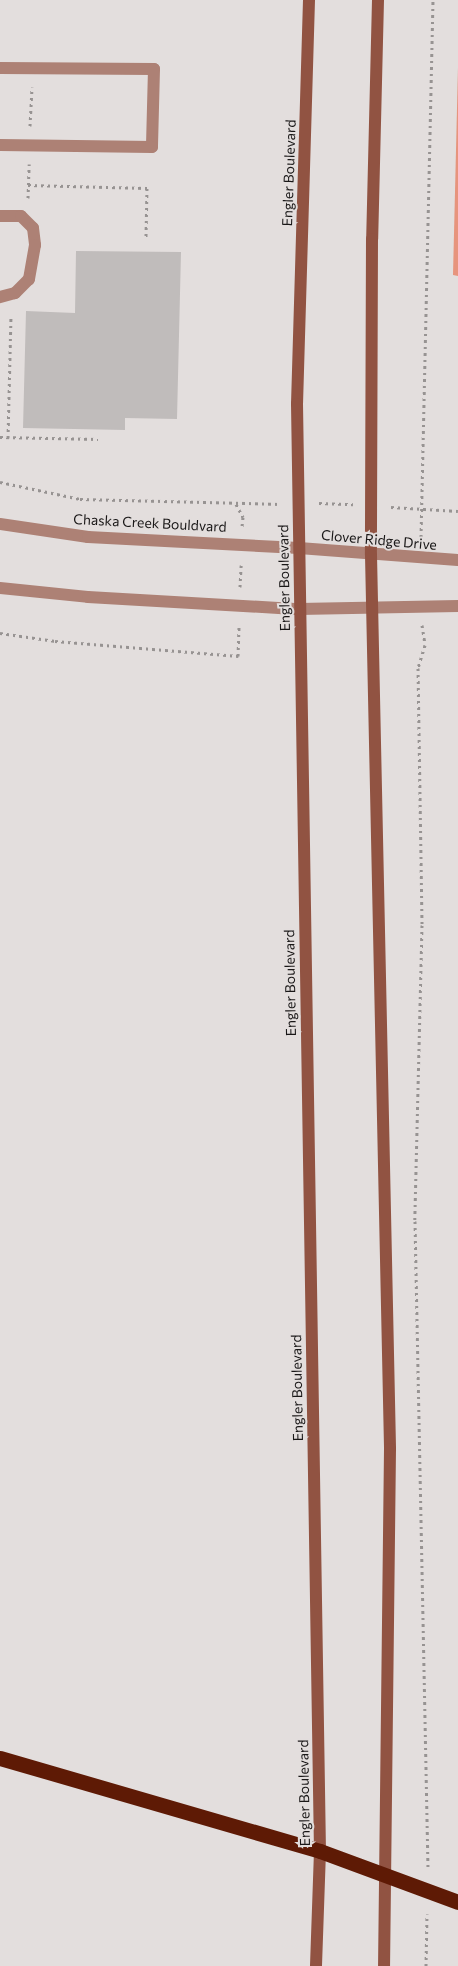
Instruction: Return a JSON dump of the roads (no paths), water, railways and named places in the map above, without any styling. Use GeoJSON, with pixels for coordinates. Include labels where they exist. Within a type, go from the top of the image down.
{"type":"FeatureCollection","features":[{"type":"Feature","properties":{"kind":"highway"},"geometry":{"type":"LineString","coordinates":[[0,1758],[320,1850],[458,1902]]}},
{"type":"Feature","properties":{"kind":"main road","name":"Engler Boulevard"},"geometry":{"type":"LineString","coordinates":[[309,0],[297,404],[320,1850],[316,1966]]}},
{"type":"Feature","properties":{"kind":"main road"},"geometry":{"type":"LineString","coordinates":[[378,0],[372,239],[371,555],[390,1449],[384,1966]]}},
{"type":"Feature","properties":{"kind":"street"},"geometry":{"type":"LineString","coordinates":[[0,68],[154,70],[152,147],[0,145]]}},
{"type":"Feature","properties":{"kind":"street"},"geometry":{"type":"LineString","coordinates":[[0,216],[21,216],[33,228],[35,245],[30,279],[15,293],[0,297]]}},
{"type":"Feature","properties":{"kind":"street","name":"Chaska Creek Bouldvard"},"geometry":{"type":"LineString","coordinates":[[0,524],[88,537],[242,543],[299,548]]}},
{"type":"Feature","properties":{"kind":"street","name":"Clover Ridge Drive"},"geometry":{"type":"LineString","coordinates":[[299,548],[371,555],[458,560]]}},
{"type":"Feature","properties":{"kind":"street"},"geometry":{"type":"LineString","coordinates":[[0,588],[88,597],[299,609],[373,606],[458,606]]}}]}
